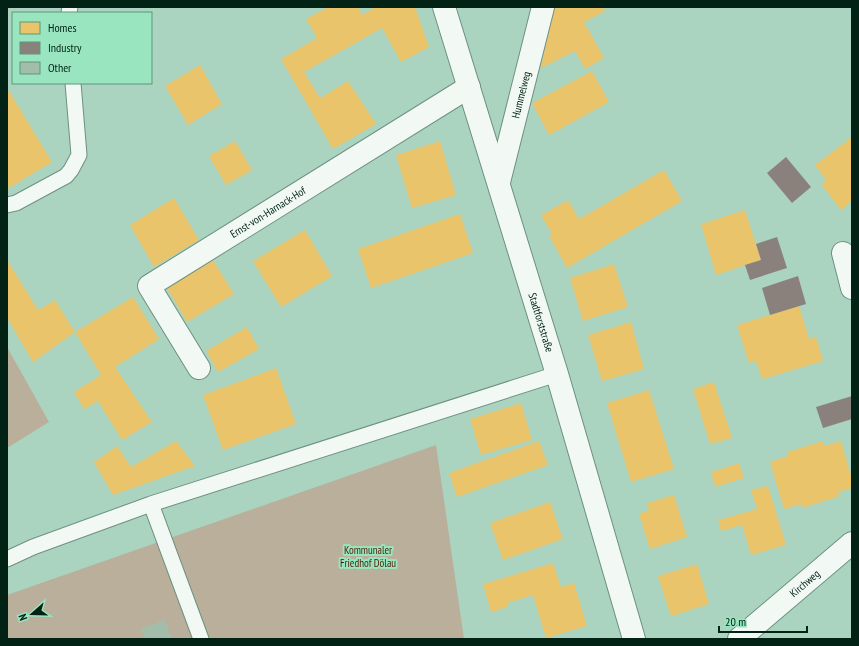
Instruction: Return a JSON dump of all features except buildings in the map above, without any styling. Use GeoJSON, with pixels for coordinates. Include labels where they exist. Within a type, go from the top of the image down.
{"type":"FeatureCollection","features":[{"type":"Feature","properties":{"kind":"street","name":"Stadtforststraße"},"geometry":{"type":"LineString","coordinates":[[444,7],[557,374],[634,639]]}},
{"type":"Feature","properties":{"kind":"street","name":"Hummelweg"},"geometry":{"type":"LineString","coordinates":[[499,182],[543,7]]}},
{"type":"Feature","properties":{"kind":"street","name":"Ernst-von-Harnack-Hof"},"geometry":{"type":"LineString","coordinates":[[199,368],[149,286],[469,87]]}},
{"type":"Feature","properties":{"kind":"street"},"geometry":{"type":"LineString","coordinates":[[843,253],[852,288]]}},
{"type":"Feature","properties":{"kind":"street","name":"Kirchweg"},"geometry":{"type":"LineString","coordinates":[[739,639],[852,543]]}},
{"type":"Feature","properties":{"kind":"lane"},"geometry":{"type":"LineString","coordinates":[[7,205],[16,203],[60,179],[71,170],[79,155],[73,84]]}},
{"type":"Feature","properties":{"kind":"lane"},"geometry":{"type":"LineString","coordinates":[[7,559],[33,547],[152,504],[557,374]]}},
{"type":"Feature","properties":{"kind":"lane"},"geometry":{"type":"LineString","coordinates":[[152,504],[201,639]]}},
{"type":"Feature","properties":{"kind":"green space"},"geometry":{"type":"Polygon","coordinates":[[[7,347],[49,422],[7,448],[7,347]]]}},
{"type":"Feature","properties":{"kind":"green space","name":"Kommunaler Friedhof Dölau"},"geometry":{"type":"Polygon","coordinates":[[[436,445],[464,639],[7,639],[7,595],[436,445]]]}}]}
